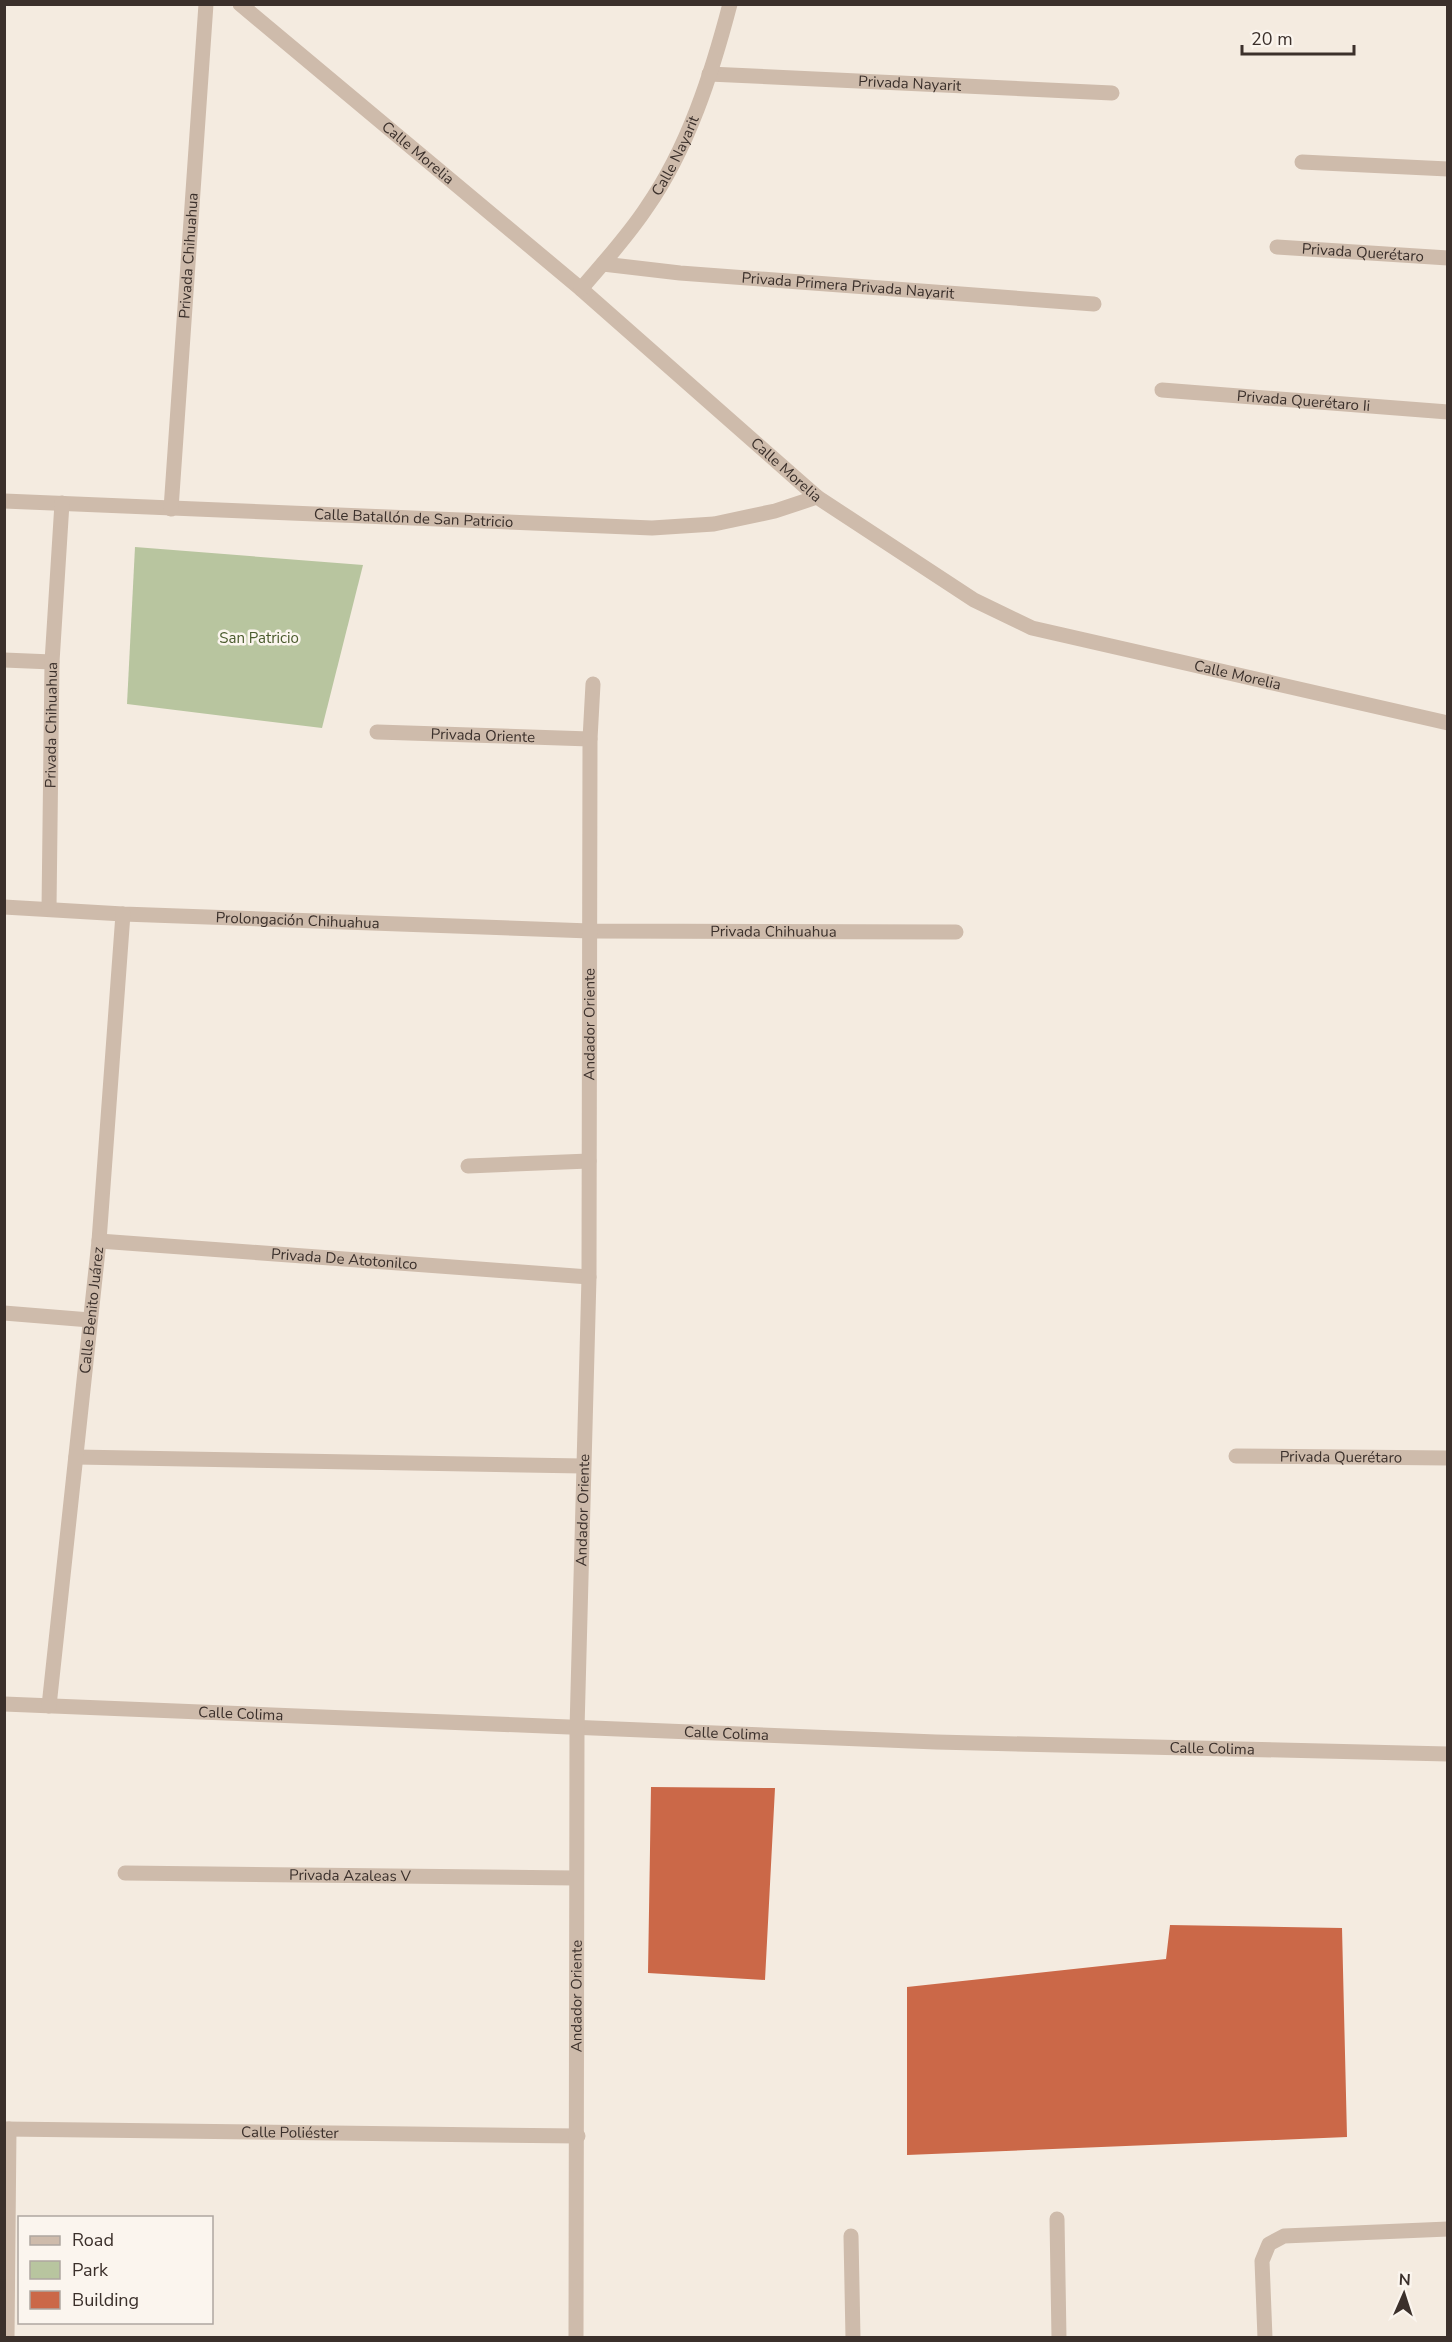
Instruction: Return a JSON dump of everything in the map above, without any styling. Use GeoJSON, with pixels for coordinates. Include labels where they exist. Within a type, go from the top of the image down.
{"type":"FeatureCollection","features":[{"type":"Feature","properties":{"kind":"street","name":"Privada Chihuahua"},"geometry":{"type":"LineString","coordinates":[[171,509],[206,4]]}},
{"type":"Feature","properties":{"kind":"street","name":"Calle Morelia"},"geometry":{"type":"LineString","coordinates":[[240,4],[582,289],[817,498],[974,600],[1032,628],[1448,723]]}},
{"type":"Feature","properties":{"kind":"street","name":"Calle Nayarit"},"geometry":{"type":"LineString","coordinates":[[582,289],[648,206],[687,134],[709,74],[730,4]]}},
{"type":"Feature","properties":{"kind":"street","name":"Privada Nayarit"},"geometry":{"type":"LineString","coordinates":[[709,74],[1112,93]]}},
{"type":"Feature","properties":{"kind":"street"},"geometry":{"type":"LineString","coordinates":[[1302,162],[1448,169]]}},
{"type":"Feature","properties":{"kind":"street","name":"Privada Querétaro"},"geometry":{"type":"LineString","coordinates":[[1277,247],[1448,258]]}},
{"type":"Feature","properties":{"kind":"street","name":"Privada Primera Privada Nayarit"},"geometry":{"type":"LineString","coordinates":[[603,264],[680,273],[1094,304]]}},
{"type":"Feature","properties":{"kind":"street","name":"Privada Querétaro Ii"},"geometry":{"type":"LineString","coordinates":[[1161,390],[1448,412]]}},
{"type":"Feature","properties":{"kind":"street","name":"Calle Batallón de San Patricio"},"geometry":{"type":"LineString","coordinates":[[4,501],[652,528],[714,525],[775,512],[817,498]]}},
{"type":"Feature","properties":{"kind":"street","name":"Privada Chihuahua"},"geometry":{"type":"LineString","coordinates":[[50,909],[52,663],[62,503]]}},
{"type":"Feature","properties":{"kind":"street"},"geometry":{"type":"LineString","coordinates":[[4,660],[52,663]]}},
{"type":"Feature","properties":{"kind":"street","name":"Andador Oriente"},"geometry":{"type":"LineString","coordinates":[[576,2337],[577,1729],[589,1277],[590,739],[593,684]]}},
{"type":"Feature","properties":{"kind":"street","name":"Privada Oriente"},"geometry":{"type":"LineString","coordinates":[[376,732],[590,739]]}},
{"type":"Feature","properties":{"kind":"street","name":"Prolongación Chihuahua"},"geometry":{"type":"LineString","coordinates":[[4,907],[123,914],[590,931]]}},
{"type":"Feature","properties":{"kind":"street","name":"Calle Benito Juárez"},"geometry":{"type":"LineString","coordinates":[[49,1706],[99,1241],[123,914]]}},
{"type":"Feature","properties":{"kind":"street","name":"Privada Chihuahua"},"geometry":{"type":"LineString","coordinates":[[590,931],[956,932]]}},
{"type":"Feature","properties":{"kind":"street"},"geometry":{"type":"LineString","coordinates":[[468,1166],[589,1161]]}},
{"type":"Feature","properties":{"kind":"street","name":"Privada De Atotonilco"},"geometry":{"type":"LineString","coordinates":[[99,1241],[589,1277]]}},
{"type":"Feature","properties":{"kind":"street"},"geometry":{"type":"LineString","coordinates":[[4,1313],[90,1320]]}},
{"type":"Feature","properties":{"kind":"street","name":"Privada Querétaro"},"geometry":{"type":"LineString","coordinates":[[1236,1456],[1448,1458]]}},
{"type":"Feature","properties":{"kind":"street"},"geometry":{"type":"LineString","coordinates":[[76,1457],[583,1466]]}},
{"type":"Feature","properties":{"kind":"street","name":"Calle Colima"},"geometry":{"type":"LineString","coordinates":[[4,1704],[936,1742],[1448,1754]]}},
{"type":"Feature","properties":{"kind":"street","name":"Privada Azaleas V"},"geometry":{"type":"LineString","coordinates":[[125,1873],[576,1878]]}},
{"type":"Feature","properties":{"kind":"street"},"geometry":{"type":"LineString","coordinates":[[7,2129],[8,2337]]}},
{"type":"Feature","properties":{"kind":"street","name":"Calle Poliéster"},"geometry":{"type":"LineString","coordinates":[[7,2129],[578,2136]]}},
{"type":"Feature","properties":{"kind":"street"},"geometry":{"type":"LineString","coordinates":[[1057,2219],[1059,2337]]}},
{"type":"Feature","properties":{"kind":"street"},"geometry":{"type":"LineString","coordinates":[[1265,2337],[1262,2261],[1269,2244],[1284,2236],[1448,2229]]}},
{"type":"Feature","properties":{"kind":"street"},"geometry":{"type":"LineString","coordinates":[[851,2236],[853,2337]]}},
{"type":"Feature","properties":{"kind":"green space","name":"San Patricio"},"geometry":{"type":"Polygon","coordinates":[[[135,547],[363,565],[322,728],[127,704],[135,547]]]}},
{"type":"Feature","properties":{"kind":"building"},"geometry":{"type":"Polygon","coordinates":[[[651,1787],[775,1788],[765,1980],[648,1973],[651,1787]]]}},
{"type":"Feature","properties":{"kind":"building"},"geometry":{"type":"Polygon","coordinates":[[[1170,1925],[1342,1928],[1347,2137],[907,2155],[907,1987],[1166,1959],[1170,1925]]]}}]}
